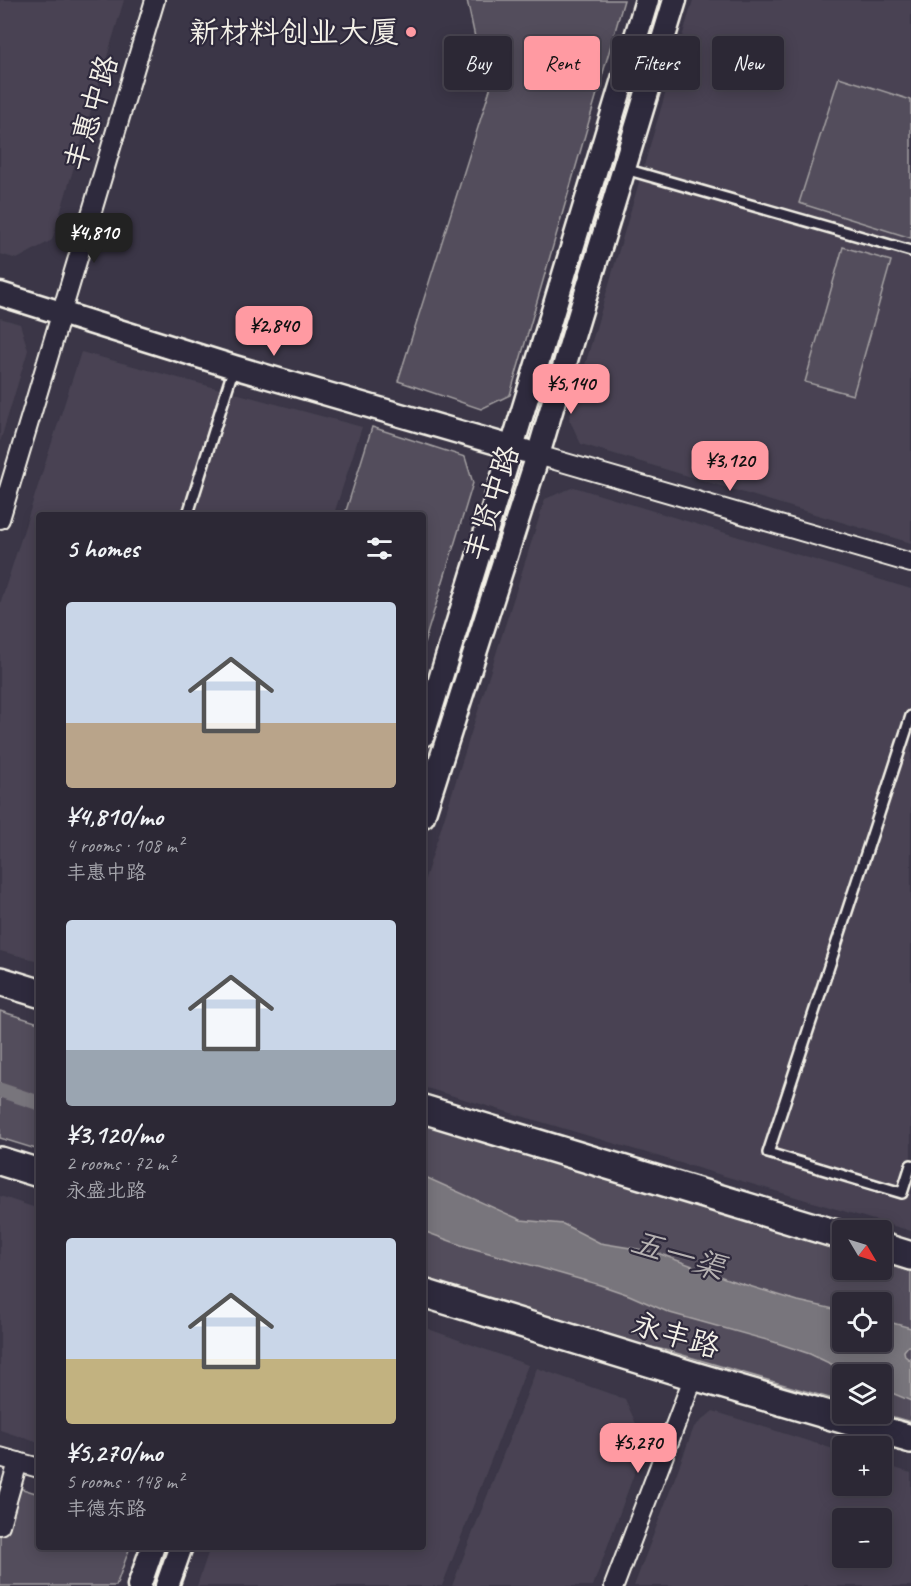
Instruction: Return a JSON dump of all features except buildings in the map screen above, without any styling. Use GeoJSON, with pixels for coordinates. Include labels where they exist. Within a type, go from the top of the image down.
{"type":"FeatureCollection","features":[{"type":"Feature","properties":{"kind":"main road"},"geometry":{"type":"LineString","coordinates":[[0,981],[36,992]]}},
{"type":"Feature","properties":{"kind":"main road"},"geometry":{"type":"LineString","coordinates":[[426,1110],[832,1233]]}},
{"type":"Feature","properties":{"kind":"main road"},"geometry":{"type":"LineString","coordinates":[[0,1161],[36,1172]]}},
{"type":"Feature","properties":{"kind":"main road"},"geometry":{"type":"LineString","coordinates":[[892,1250],[911,1256]]}},
{"type":"Feature","properties":{"kind":"main road","name":"永丰路"},"geometry":{"type":"LineString","coordinates":[[426,1294],[694,1376],[911,1439]]}},
{"type":"Feature","properties":{"kind":"street","name":"丰惠中路"},"geometry":{"type":"LineString","coordinates":[[0,519],[155,0]]}},
{"type":"Feature","properties":{"kind":"street","name":"丰贤中路"},"geometry":{"type":"LineString","coordinates":[[426,725],[647,0]]}},
{"type":"Feature","properties":{"kind":"street","name":"丰贤中路"},"geometry":{"type":"LineString","coordinates":[[426,807],[538,454],[675,0]]}},
{"type":"Feature","properties":{"kind":"street"},"geometry":{"type":"LineString","coordinates":[[0,294],[234,367],[911,563]]}},
{"type":"Feature","properties":{"kind":"street"},"geometry":{"type":"LineString","coordinates":[[614,1586],[694,1376]]}},
{"type":"Feature","properties":{"kind":"street"},"geometry":{"type":"LineString","coordinates":[[0,1457],[36,1467]]}},
{"type":"Feature","properties":{"kind":"street"},"geometry":{"type":"LineString","coordinates":[[0,1525],[18,1462]]}},
{"type":"Feature","properties":{"kind":"street"},"geometry":{"type":"LineString","coordinates":[[139,1586],[152,1550]]}},
{"type":"Feature","properties":{"kind":"street"},"geometry":{"type":"LineString","coordinates":[[167,1586],[180,1550]]}},
{"type":"Feature","properties":{"kind":"lane"},"geometry":{"type":"LineString","coordinates":[[625,169],[911,251]]}},
{"type":"Feature","properties":{"kind":"lane"},"geometry":{"type":"LineString","coordinates":[[189,512],[234,367]]}},
{"type":"Feature","properties":{"kind":"lane"},"geometry":{"type":"LineString","coordinates":[[911,716],[768,1153],[902,1193],[911,1166]]}},
{"type":"Feature","properties":{"kind":"shaded area"},"geometry":{"type":"Polygon","coordinates":[[[0,0],[124,0],[52,240],[17,259],[0,254],[0,0]]]}},
{"type":"Feature","properties":{"kind":"shaded area"},"geometry":{"type":"Polygon","coordinates":[[[467,0],[624,0],[600,83],[600,36],[524,36],[524,90],[598,90],[510,395],[481,409],[398,381],[490,90],[512,90],[512,36],[475,36],[467,0]]]}},
{"type":"Feature","properties":{"kind":"shaded area"},"geometry":{"type":"Polygon","coordinates":[[[693,0],[911,0],[911,100],[839,78],[799,202],[911,238],[911,543],[581,444],[569,419],[666,90],[700,90],[700,36],[682,36],[693,0]]]}},
{"type":"Feature","properties":{"kind":"shaded area"},"geometry":{"type":"Polygon","coordinates":[[[839,77],[911,100],[911,238],[799,203],[839,77]]]}},
{"type":"Feature","properties":{"kind":"shaded area"},"geometry":{"type":"Polygon","coordinates":[[[843,247],[891,261],[853,395],[805,382],[843,247]]]}},
{"type":"Feature","properties":{"kind":"shaded area"},"geometry":{"type":"Polygon","coordinates":[[[0,318],[20,324],[28,350],[0,442],[0,318]]]}},
{"type":"Feature","properties":{"kind":"shaded area"},"geometry":{"type":"Polygon","coordinates":[[[81,352],[362,427],[335,512],[36,512],[36,960],[0,951],[0,604],[81,352]]]}},
{"type":"Feature","properties":{"kind":"shaded area"},"geometry":{"type":"Polygon","coordinates":[[[372,427],[465,457],[473,483],[426,637],[426,512],[346,512],[372,427]]]}},
{"type":"Feature","properties":{"kind":"shaded area"},"geometry":{"type":"Polygon","coordinates":[[[574,487],[911,589],[911,1231],[892,1225],[892,1220],[874,1220],[426,1088],[426,876],[545,499],[574,487]]]}},
{"type":"Feature","properties":{"kind":"shaded area"},"geometry":{"type":"Polygon","coordinates":[[[0,1011],[36,1022],[36,1149],[0,1138],[0,1011]]]}},
{"type":"Feature","properties":{"kind":"shaded area"},"geometry":{"type":"Polygon","coordinates":[[[426,1120],[832,1246],[832,1280],[892,1280],[892,1264],[911,1270],[911,1422],[892,1416],[892,1364],[832,1364],[832,1399],[669,1351],[624,1341],[426,1279],[426,1120]]]}},
{"type":"Feature","properties":{"kind":"shaded area","name":"五一渠"},"geometry":{"type":"Polygon","coordinates":[[[426,1177],[521,1220],[563,1224],[600,1243],[655,1252],[730,1280],[798,1301],[832,1309],[832,1352],[892,1352],[892,1323],[911,1328],[911,1346],[904,1351],[905,1356],[911,1361],[911,1401],[892,1393],[892,1364],[832,1364],[810,1354],[774,1342],[670,1313],[600,1285],[461,1245],[426,1232],[426,1177]]]}},
{"type":"Feature","properties":{"kind":"shaded area"},"geometry":{"type":"Polygon","coordinates":[[[0,1196],[36,1208],[36,1442],[0,1430],[0,1196]]]}},
{"type":"Feature","properties":{"kind":"shaded area"},"geometry":{"type":"Polygon","coordinates":[[[426,1328],[528,1365],[442,1586],[197,1586],[209,1550],[426,1550],[426,1328]]]}},
{"type":"Feature","properties":{"kind":"shaded area"},"geometry":{"type":"Polygon","coordinates":[[[537,1368],[625,1399],[645,1444],[593,1586],[452,1586],[537,1368]]]}},
{"type":"Feature","properties":{"kind":"shaded area"},"geometry":{"type":"Polygon","coordinates":[[[713,1411],[832,1449],[832,1496],[892,1496],[892,1467],[911,1473],[911,1586],[634,1586],[694,1427],[713,1411]]]}},
{"type":"Feature","properties":{"kind":"shaded area"},"geometry":{"type":"Polygon","coordinates":[[[0,1482],[36,1493],[36,1550],[129,1550],[116,1586],[0,1586],[0,1482]]]}},
{"type":"Feature","properties":{"kind":"waterway","name":"五一渠"},"geometry":{"type":"LineString","coordinates":[[0,1090],[36,1102]]}},
{"type":"Feature","properties":{"kind":"place","name":"新材料创业大厦"},"geometry":{"type":"Point","coordinates":[411,32]}}]}
